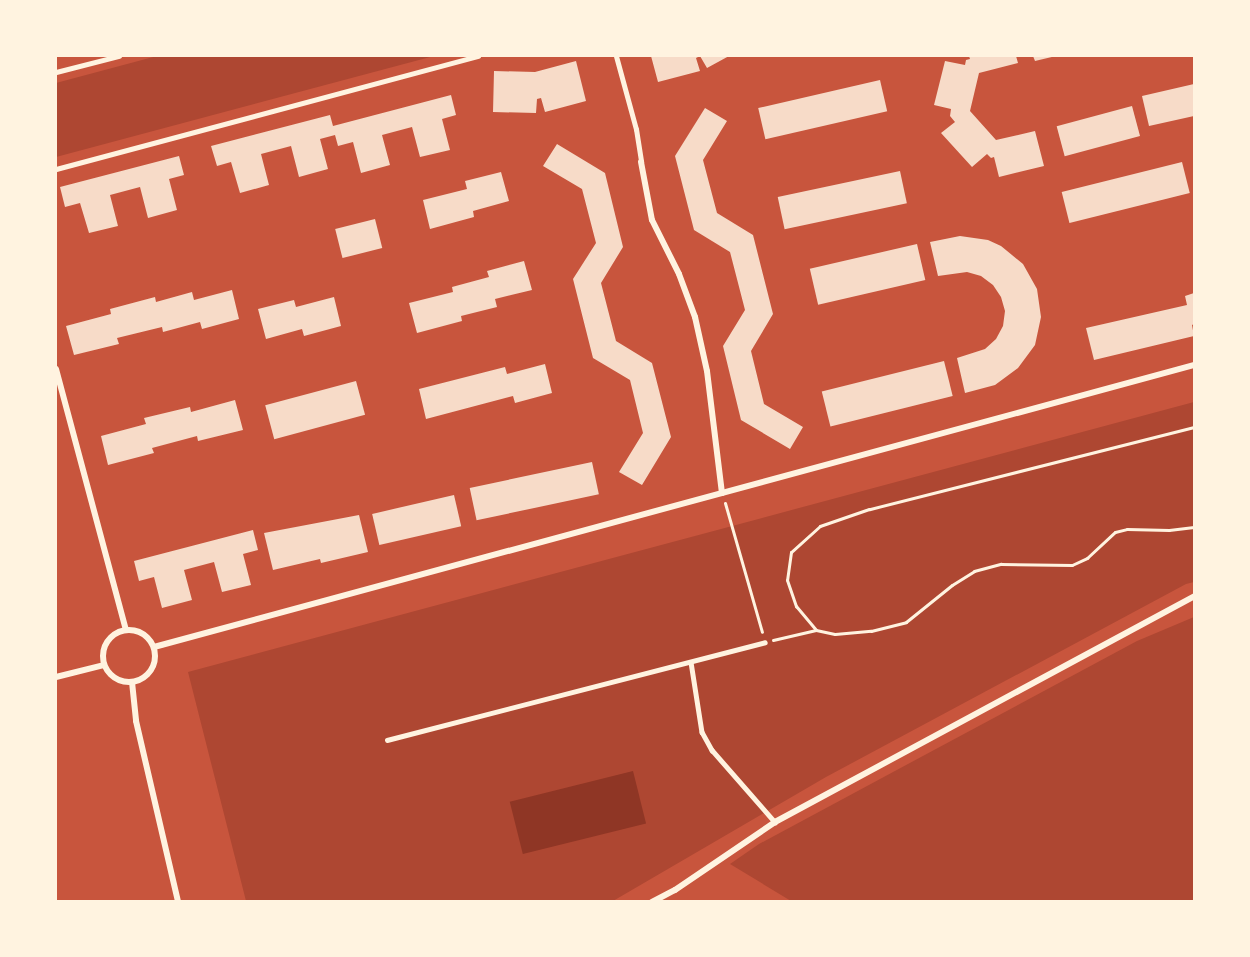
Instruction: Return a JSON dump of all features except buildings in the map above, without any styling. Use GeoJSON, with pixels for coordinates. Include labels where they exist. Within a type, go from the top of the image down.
{"type":"FeatureCollection","features":[{"type":"Feature","properties":{"kind":"street"},"geometry":{"type":"LineString","coordinates":[[56,72],[119,56]]}},
{"type":"Feature","properties":{"kind":"street"},"geometry":{"type":"LineString","coordinates":[[56,169],[478,56]]}},
{"type":"Feature","properties":{"kind":"street"},"geometry":{"type":"LineString","coordinates":[[616,56],[636,129],[652,220],[679,273],[695,317],[707,371],[722,493]]}},
{"type":"Feature","properties":{"kind":"street"},"geometry":{"type":"LineString","coordinates":[[153,647],[1194,365]]}},
{"type":"Feature","properties":{"kind":"street"},"geometry":{"type":"LineString","coordinates":[[56,369],[126,630]]}},
{"type":"Feature","properties":{"kind":"street"},"geometry":{"type":"LineString","coordinates":[[652,902],[675,890],[775,822],[1194,596]]}},
{"type":"Feature","properties":{"kind":"street"},"geometry":{"type":"LineString","coordinates":[[126,630],[143,634],[153,647],[155,655],[151,670],[146,676],[132,682],[112,676],[104,665],[104,649],[107,642],[112,636],[126,630]]}},
{"type":"Feature","properties":{"kind":"street"},"geometry":{"type":"LineString","coordinates":[[56,677],[104,665]]}},
{"type":"Feature","properties":{"kind":"street"},"geometry":{"type":"LineString","coordinates":[[132,682],[136,721],[178,902]]}},
{"type":"Feature","properties":{"kind":"lane"},"geometry":{"type":"LineString","coordinates":[[387,740],[765,642]]}},
{"type":"Feature","properties":{"kind":"lane"},"geometry":{"type":"LineString","coordinates":[[691,662],[702,732],[711,750],[775,822]]}},
{"type":"Feature","properties":{"kind":"path"},"geometry":{"type":"LineString","coordinates":[[816,630],[796,606],[788,580],[791,552],[807,535],[820,526],[868,509],[1194,427]]}},
{"type":"Feature","properties":{"kind":"path"},"geometry":{"type":"LineString","coordinates":[[722,493],[765,642],[816,630],[844,633],[871,631],[906,622],[951,585],[974,571],[1001,564],[1072,565],[1087,558],[1115,532],[1127,529],[1170,530],[1194,527]]}},
{"type":"Feature","properties":{"kind":"shaded area"},"geometry":{"type":"Polygon","coordinates":[[[157,56],[434,56],[56,157],[56,83],[157,56]]]}},
{"type":"Feature","properties":{"kind":"shaded area"},"geometry":{"type":"Polygon","coordinates":[[[1194,402],[1194,582],[1186,584],[826,777],[613,901],[246,901],[188,672],[1194,402]]]}},
{"type":"Feature","properties":{"kind":"shaded area"},"geometry":{"type":"Polygon","coordinates":[[[1194,617],[1194,901],[791,901],[730,864],[759,844],[1137,641],[1194,617]]]}},
{"type":"Feature","properties":{"kind":"shaded area"},"geometry":{"type":"Polygon","coordinates":[[[633,771],[646,823],[523,854],[510,802],[633,771]]]}}]}
